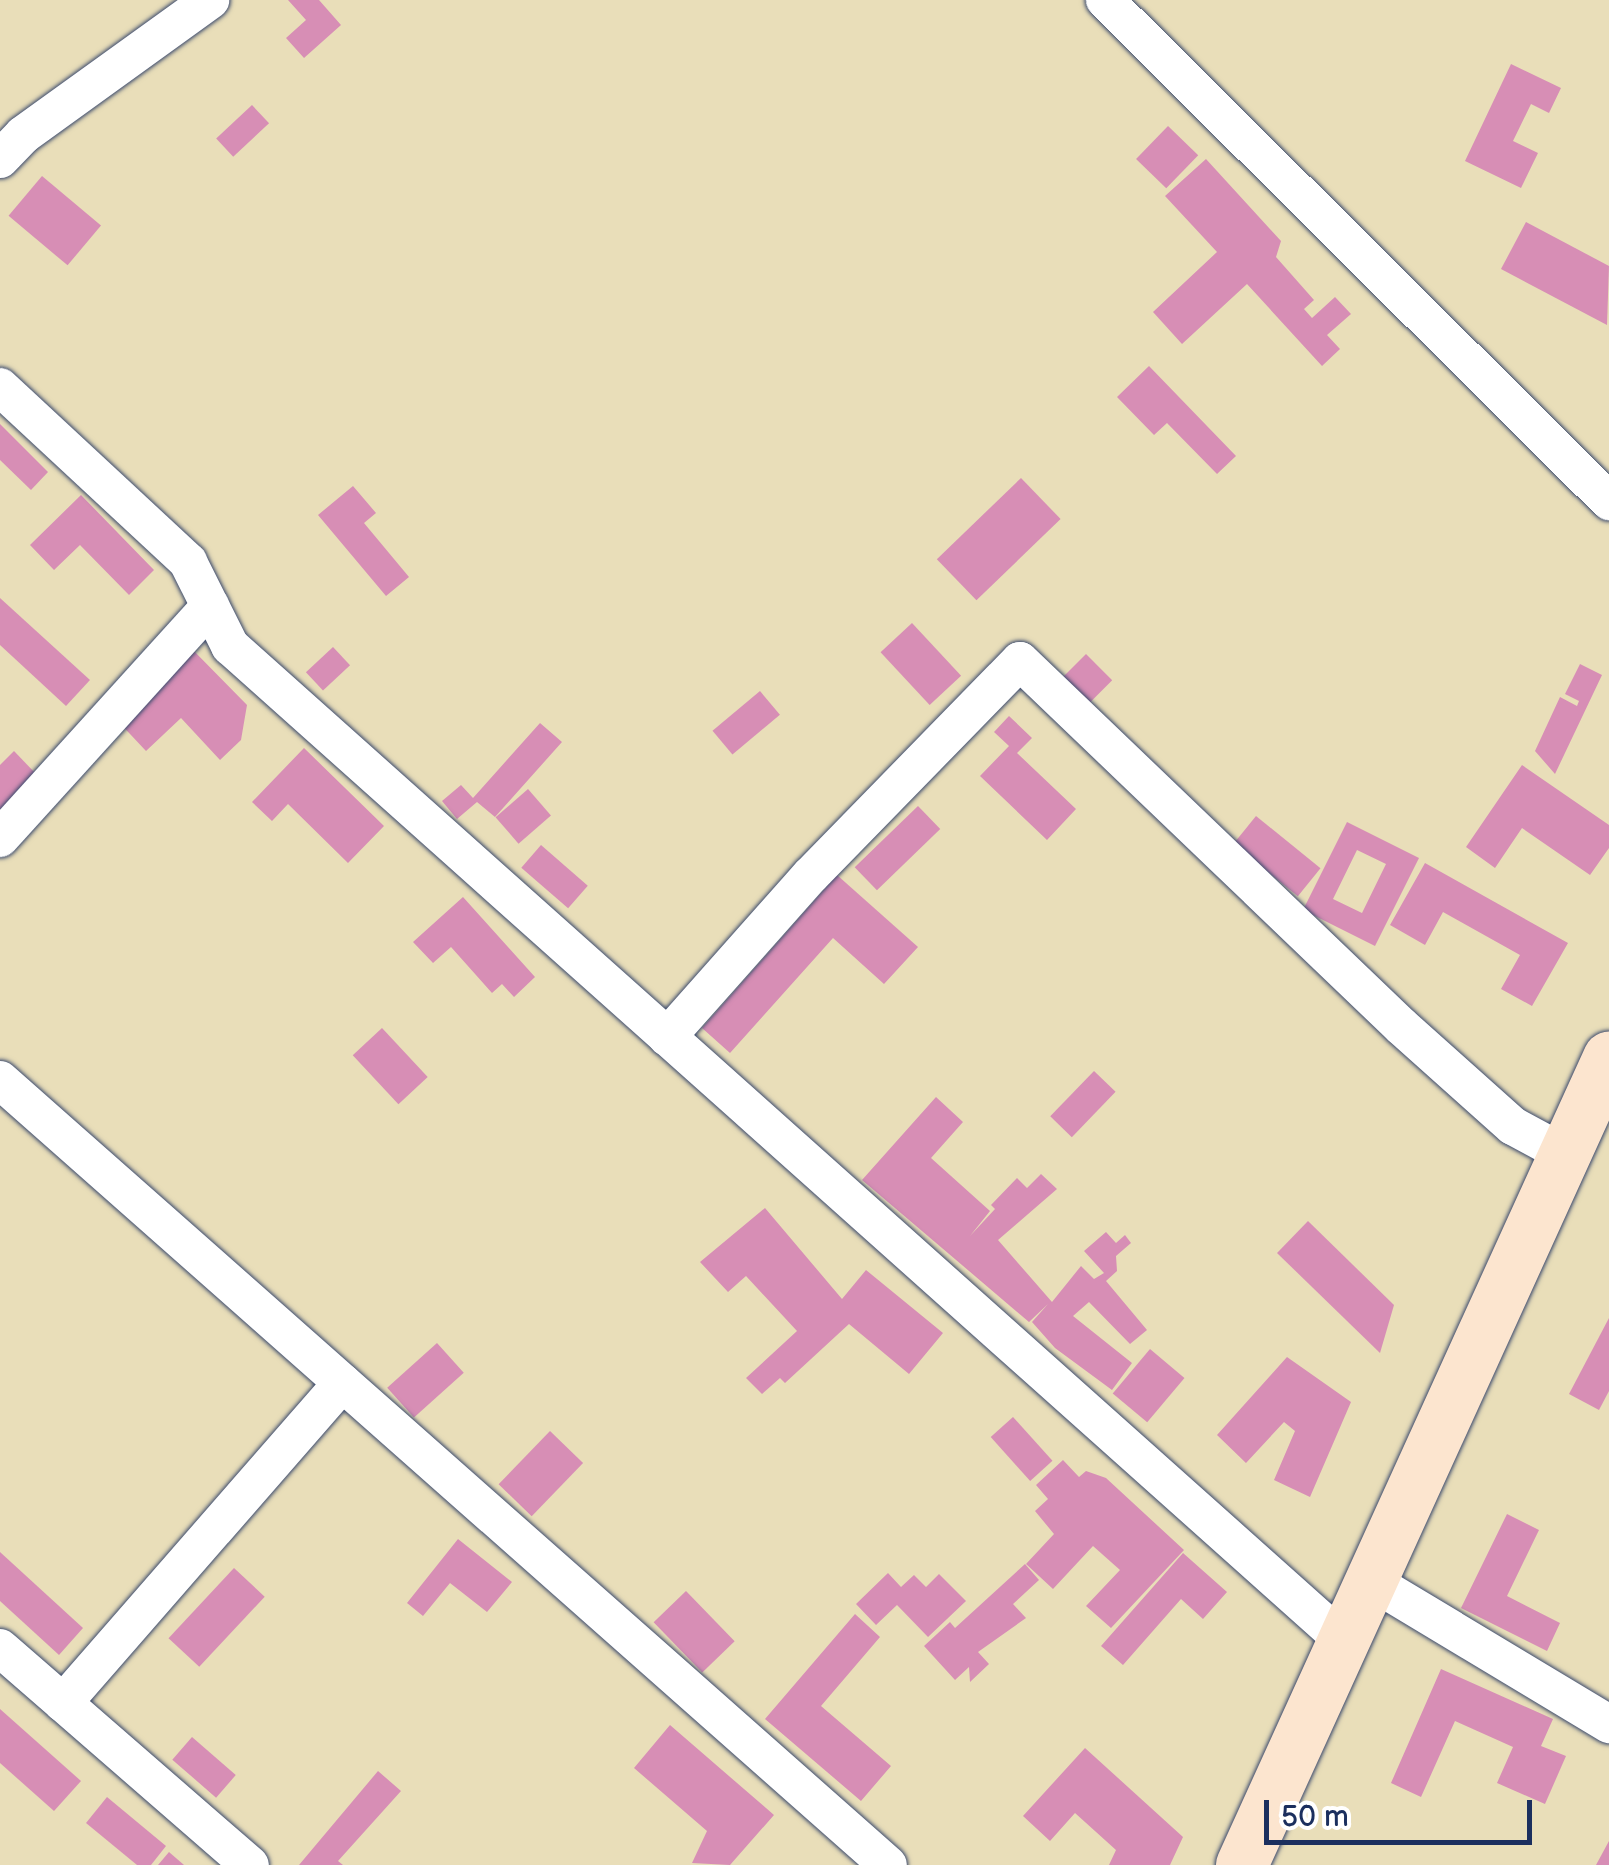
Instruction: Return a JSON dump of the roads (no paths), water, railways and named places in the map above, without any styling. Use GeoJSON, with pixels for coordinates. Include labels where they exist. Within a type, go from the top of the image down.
{"type":"FeatureCollection","features":[{"type":"Feature","properties":{"kind":"street"},"geometry":{"type":"LineString","coordinates":[[0,159],[23,134],[210,0]]}},
{"type":"Feature","properties":{"kind":"street"},"geometry":{"type":"LineString","coordinates":[[1105,0],[1609,501]]}},
{"type":"Feature","properties":{"kind":"street"},"geometry":{"type":"LineString","coordinates":[[0,387],[188,562],[230,646],[1344,1641]]}},
{"type":"Feature","properties":{"kind":"street"},"geometry":{"type":"LineString","coordinates":[[0,838],[210,606]]}},
{"type":"Feature","properties":{"kind":"street"},"geometry":{"type":"LineString","coordinates":[[667,1036],[811,876],[1020,661],[1402,1026],[1514,1126],[1565,1154]]}},
{"type":"Feature","properties":{"kind":"street"},"geometry":{"type":"LineString","coordinates":[[1242,1865],[1609,1058]]}},
{"type":"Feature","properties":{"kind":"street"},"geometry":{"type":"LineString","coordinates":[[0,1080],[888,1865]]}},
{"type":"Feature","properties":{"kind":"street"},"geometry":{"type":"LineString","coordinates":[[64,1703],[342,1383]]}},
{"type":"Feature","properties":{"kind":"street"},"geometry":{"type":"LineString","coordinates":[[1371,1582],[1609,1724]]}},
{"type":"Feature","properties":{"kind":"street"},"geometry":{"type":"LineString","coordinates":[[0,1648],[250,1865]]}}]}
